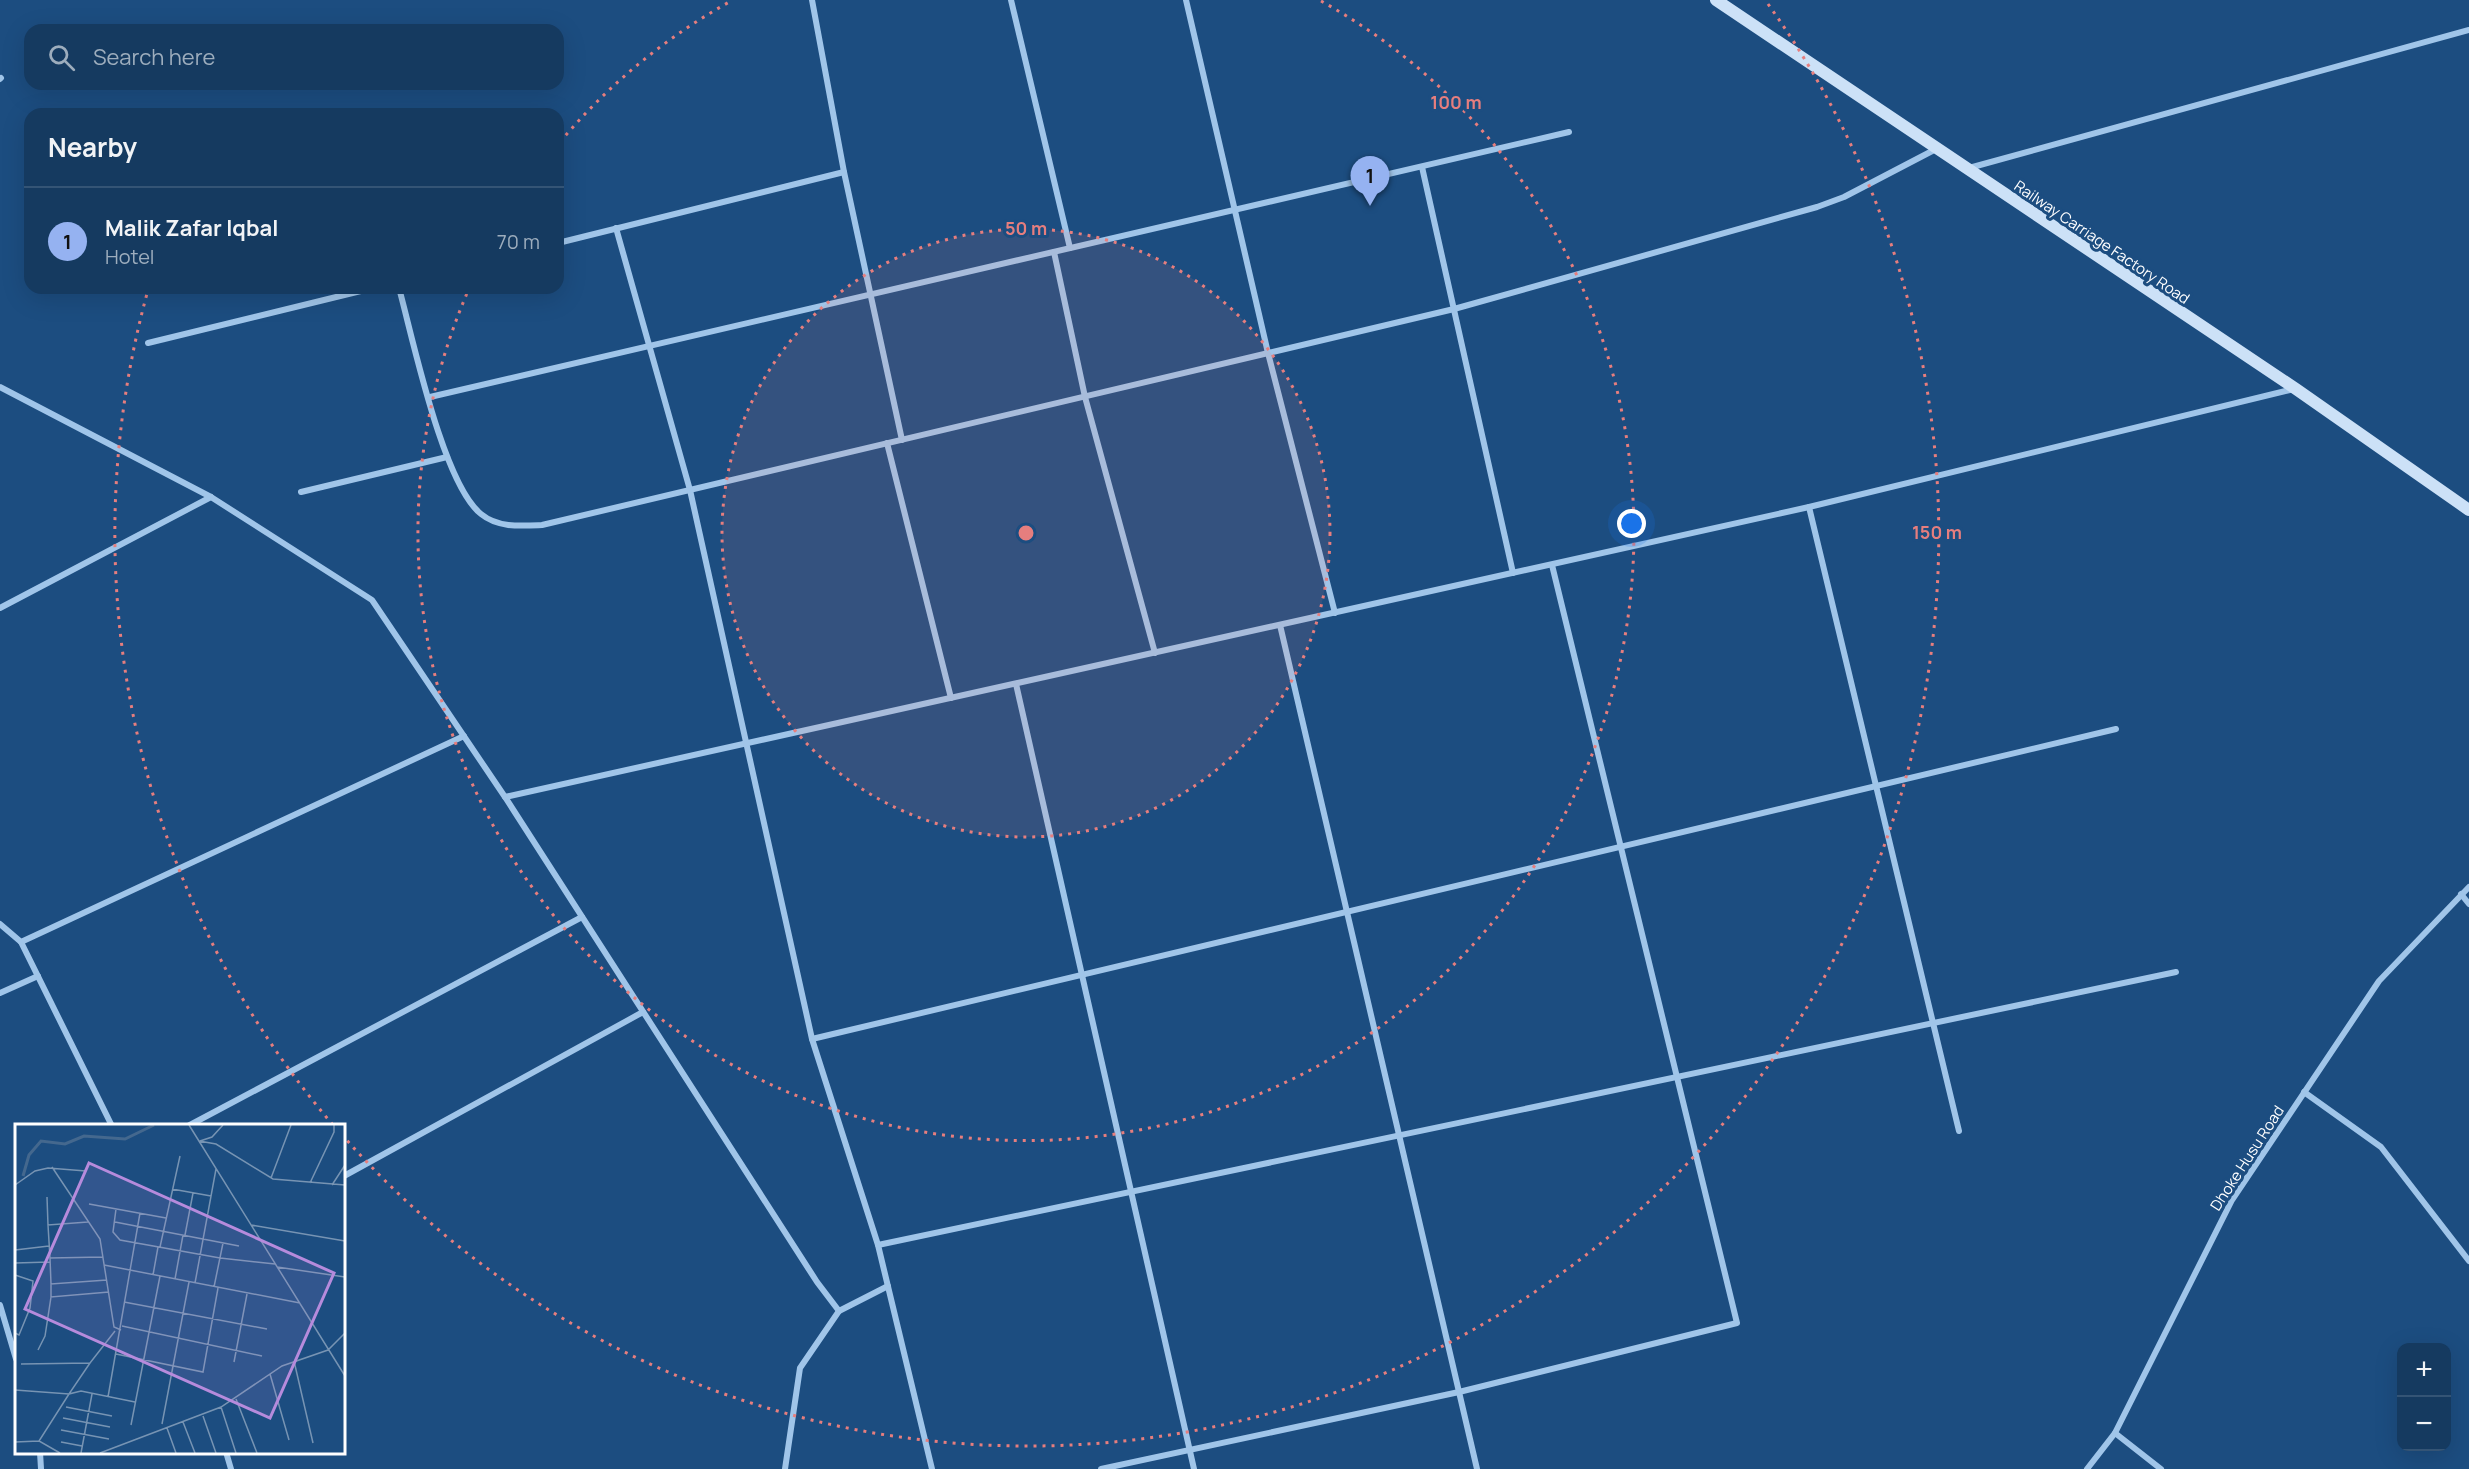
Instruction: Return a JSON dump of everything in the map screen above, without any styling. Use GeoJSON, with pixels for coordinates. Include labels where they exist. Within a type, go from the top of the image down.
{"type":"FeatureCollection","features":[{"type":"Feature","properties":{"kind":"main road","name":"Railway Carriage Factory Road"},"geometry":{"type":"LineString","coordinates":[[1716,0],[2296,388],[2469,510]]}},
{"type":"Feature","properties":{"kind":"street"},"geometry":{"type":"LineString","coordinates":[[812,0],[844,172],[902,440]]}},
{"type":"Feature","properties":{"kind":"street"},"geometry":{"type":"LineString","coordinates":[[1011,0],[1070,248]]}},
{"type":"Feature","properties":{"kind":"street"},"geometry":{"type":"LineString","coordinates":[[1186,0],[1268,353],[1335,613]]}},
{"type":"Feature","properties":{"kind":"street"},"geometry":{"type":"LineString","coordinates":[[1966,169],[2469,30]]}},
{"type":"Feature","properties":{"kind":"street"},"geometry":{"type":"LineString","coordinates":[[430,398],[648,345],[1569,132]]}},
{"type":"Feature","properties":{"kind":"street"},"geometry":{"type":"LineString","coordinates":[[401,294],[447,457],[461,491],[481,515],[509,526],[542,525],[1454,309],[1817,207],[1844,197],[1936,149]]}},
{"type":"Feature","properties":{"kind":"street"},"geometry":{"type":"LineString","coordinates":[[1422,167],[1513,573]]}},
{"type":"Feature","properties":{"kind":"street"},"geometry":{"type":"LineString","coordinates":[[564,241],[844,172]]}},
{"type":"Feature","properties":{"kind":"street"},"geometry":{"type":"LineString","coordinates":[[616,228],[690,490],[812,1039],[878,1245],[932,1469]]}},
{"type":"Feature","properties":{"kind":"street"},"geometry":{"type":"LineString","coordinates":[[1054,252],[1085,397],[1155,653]]}},
{"type":"Feature","properties":{"kind":"street"},"geometry":{"type":"LineString","coordinates":[[148,343],[348,294]]}},
{"type":"Feature","properties":{"kind":"street"},"geometry":{"type":"LineString","coordinates":[[0,387],[211,497],[372,600],[505,797],[817,1282],[839,1311]]}},
{"type":"Feature","properties":{"kind":"street"},"geometry":{"type":"LineString","coordinates":[[505,797],[1809,507],[2296,388]]}},
{"type":"Feature","properties":{"kind":"street"},"geometry":{"type":"LineString","coordinates":[[886,443],[951,698]]}},
{"type":"Feature","properties":{"kind":"street"},"geometry":{"type":"LineString","coordinates":[[301,492],[447,457]]}},
{"type":"Feature","properties":{"kind":"street"},"geometry":{"type":"LineString","coordinates":[[0,608],[211,497]]}},
{"type":"Feature","properties":{"kind":"street"},"geometry":{"type":"LineString","coordinates":[[1809,507],[1959,1131]]}},
{"type":"Feature","properties":{"kind":"street"},"geometry":{"type":"LineString","coordinates":[[1101,1469],[1459,1392],[1737,1323],[1552,565]]}},
{"type":"Feature","properties":{"kind":"street"},"geometry":{"type":"LineString","coordinates":[[1280,625],[1477,1469]]}},
{"type":"Feature","properties":{"kind":"street"},"geometry":{"type":"LineString","coordinates":[[1016,684],[1194,1469]]}},
{"type":"Feature","properties":{"kind":"street"},"geometry":{"type":"LineString","coordinates":[[812,1039],[2116,729]]}},
{"type":"Feature","properties":{"kind":"street"},"geometry":{"type":"LineString","coordinates":[[21,942],[464,736]]}},
{"type":"Feature","properties":{"kind":"street","name":"Dhoke Husu Road"},"geometry":{"type":"LineString","coordinates":[[2087,1469],[2115,1433],[2232,1200],[2379,981],[2469,887]]}},
{"type":"Feature","properties":{"kind":"street"},"geometry":{"type":"LineString","coordinates":[[2461,894],[2469,904]]}},
{"type":"Feature","properties":{"kind":"street"},"geometry":{"type":"LineString","coordinates":[[190,1124],[582,917]]}},
{"type":"Feature","properties":{"kind":"street"},"geometry":{"type":"LineString","coordinates":[[0,924],[21,942],[112,1124]]}},
{"type":"Feature","properties":{"kind":"street"},"geometry":{"type":"LineString","coordinates":[[878,1245],[2176,972]]}},
{"type":"Feature","properties":{"kind":"street"},"geometry":{"type":"LineString","coordinates":[[0,993],[38,976]]}},
{"type":"Feature","properties":{"kind":"street"},"geometry":{"type":"LineString","coordinates":[[345,1175],[643,1012]]}},
{"type":"Feature","properties":{"kind":"street"},"geometry":{"type":"LineString","coordinates":[[2304,1092],[2381,1147],[2469,1261]]}},
{"type":"Feature","properties":{"kind":"street"},"geometry":{"type":"LineString","coordinates":[[785,1469],[800,1368],[839,1311],[888,1286]]}},
{"type":"Feature","properties":{"kind":"street"},"geometry":{"type":"LineString","coordinates":[[0,1305],[15,1356]]}},
{"type":"Feature","properties":{"kind":"street"},"geometry":{"type":"LineString","coordinates":[[2115,1433],[2161,1469]]}},
{"type":"Feature","properties":{"kind":"street"},"geometry":{"type":"LineString","coordinates":[[40,1454],[41,1469]]}},
{"type":"Feature","properties":{"kind":"street"},"geometry":{"type":"LineString","coordinates":[[227,1454],[231,1469]]}},
{"type":"Feature","properties":{"kind":"place","name":"Malik Zafar Iqbal"},"geometry":{"type":"Point","coordinates":[1370,206]}}]}
